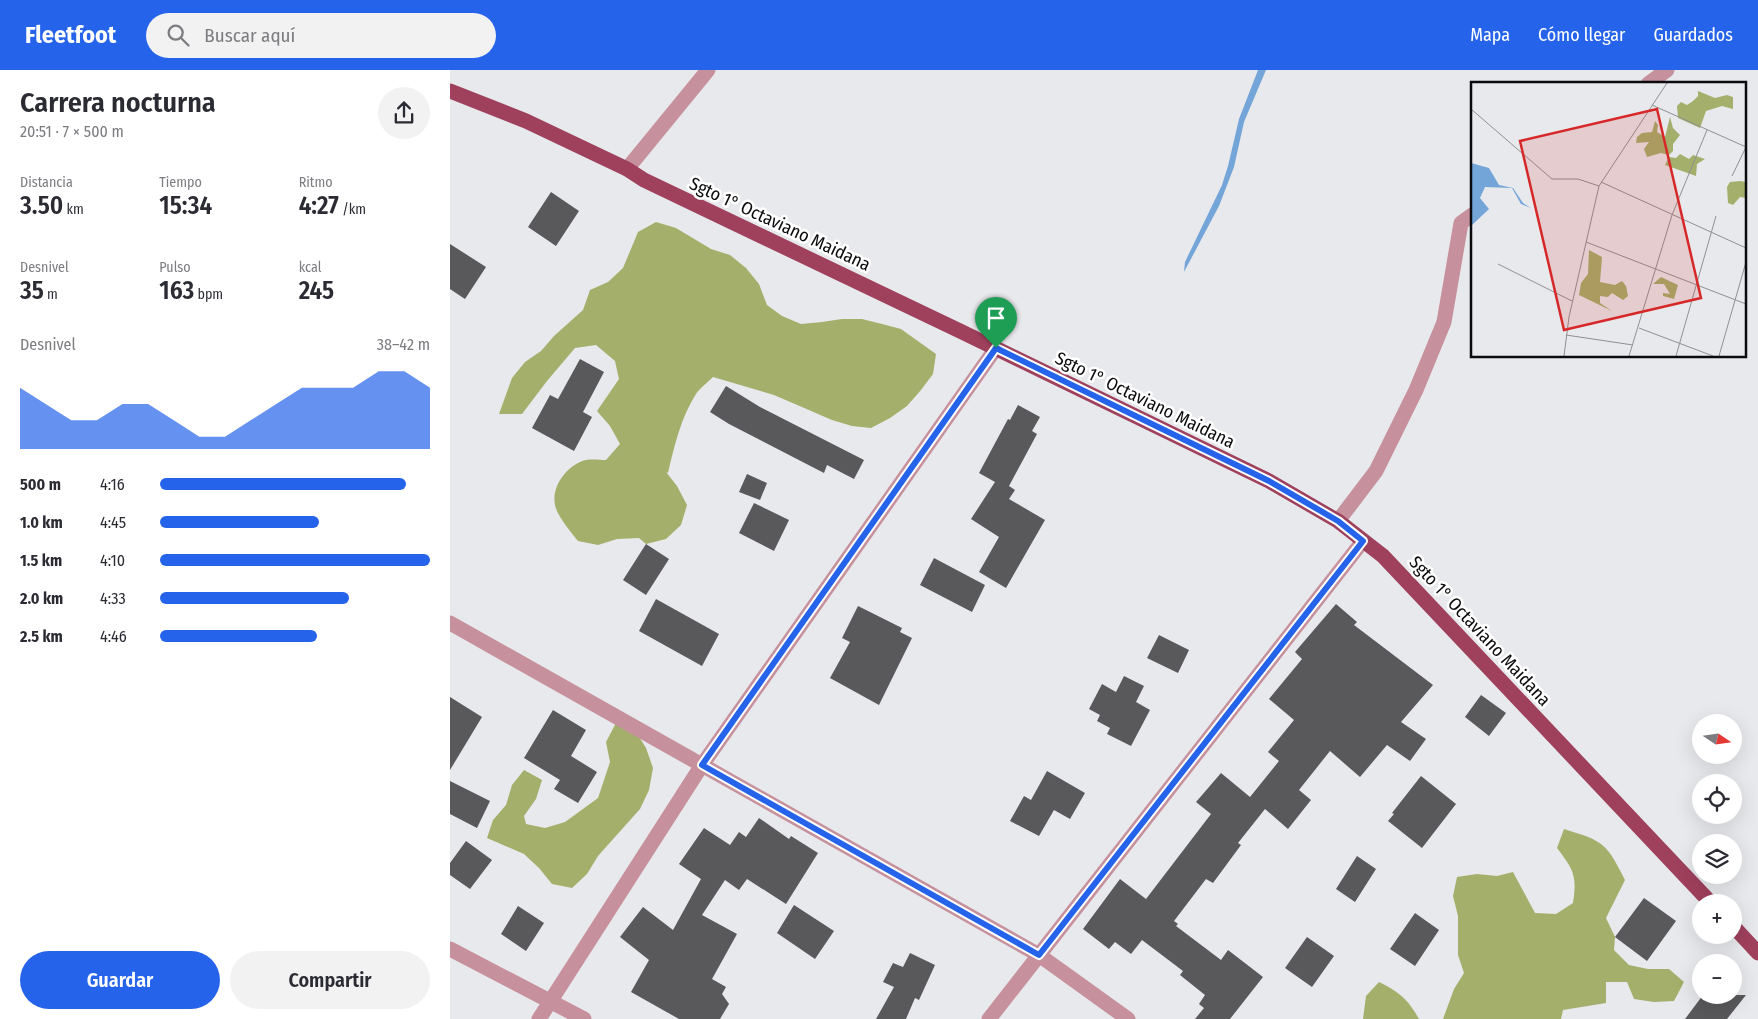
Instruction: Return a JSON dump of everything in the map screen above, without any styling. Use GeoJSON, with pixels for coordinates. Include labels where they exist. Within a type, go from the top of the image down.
{"type":"FeatureCollection","features":[{"type":"Feature","properties":{"kind":"main road","name":"Sgto 1° Octaviano Maidana"},"geometry":{"type":"LineString","coordinates":[[450,91],[526,121],[627,169],[644,180],[1269,481],[1338,521],[1383,556],[1702,894]]}},
{"type":"Feature","properties":{"kind":"main road"},"geometry":{"type":"LineString","coordinates":[[1742,936],[1758,953]]}},
{"type":"Feature","properties":{"kind":"street"},"geometry":{"type":"LineString","coordinates":[[627,169],[708,70]]}},
{"type":"Feature","properties":{"kind":"street"},"geometry":{"type":"LineString","coordinates":[[1651,82],[1667,70]]}},
{"type":"Feature","properties":{"kind":"street"},"geometry":{"type":"LineString","coordinates":[[1338,521],[1376,471],[1416,390],[1444,322],[1461,223],[1471,216]]}},
{"type":"Feature","properties":{"kind":"street"},"geometry":{"type":"LineString","coordinates":[[539,1019],[702,765],[996,348]]}},
{"type":"Feature","properties":{"kind":"street"},"geometry":{"type":"LineString","coordinates":[[989,1019],[1363,541]]}},
{"type":"Feature","properties":{"kind":"street"},"geometry":{"type":"LineString","coordinates":[[450,623],[1039,955],[1128,1019]]}},
{"type":"Feature","properties":{"kind":"street"},"geometry":{"type":"LineString","coordinates":[[450,949],[584,1019]]}},
{"type":"Feature","properties":{"kind":"green space"},"geometry":{"type":"Polygon","coordinates":[[[656,222],[676,228],[711,249],[730,255],[746,268],[759,284],[767,305],[782,316],[801,324],[842,319],[862,319],[901,329],[936,354],[933,374],[907,406],[871,428],[852,426],[832,420],[774,395],[713,377],[698,392],[686,412],[668,473],[666,472],[677,486],[687,505],[681,525],[666,539],[646,544],[639,538],[617,539],[598,545],[578,541],[558,514],[554,498],[558,483],[573,466],[586,460],[606,460],[620,444],[610,426],[597,411],[619,379],[615,361],[596,345],[575,348],[522,414],[499,414],[512,378],[525,362],[541,351],[554,336],[583,310],[590,290],[608,282],[623,268],[638,232],[656,222]]]}},
{"type":"Feature","properties":{"kind":"green space"},"geometry":{"type":"Polygon","coordinates":[[[616,723],[635,730],[646,748],[653,768],[649,790],[640,809],[598,856],[587,874],[572,888],[552,884],[524,854],[487,838],[493,820],[506,805],[512,785],[524,770],[542,780],[536,799],[524,816],[526,824],[545,828],[565,822],[598,798],[610,762],[606,742],[616,723]]]}},
{"type":"Feature","properties":{"kind":"green space"},"geometry":{"type":"Polygon","coordinates":[[[1564,829],[1597,841],[1612,856],[1625,880],[1606,918],[1615,937],[1614,950],[1629,965],[1648,969],[1669,969],[1684,982],[1674,1001],[1654,1002],[1634,999],[1627,982],[1606,982],[1606,1003],[1563,1010],[1561,1019],[1443,1019],[1454,989],[1464,973],[1458,955],[1458,916],[1453,896],[1457,877],[1477,874],[1497,876],[1513,872],[1535,913],[1556,914],[1573,903],[1575,886],[1571,868],[1557,848],[1564,829]]]}},
{"type":"Feature","properties":{"kind":"green space"},"geometry":{"type":"Polygon","coordinates":[[[1379,982],[1402,997],[1411,1006],[1419,1019],[1363,1019],[1366,996],[1379,982]]]}},
{"type":"Feature","properties":{"kind":"water"},"geometry":{"type":"Polygon","coordinates":[[[1258,70],[1266,70],[1244,122],[1234,167],[1219,206],[1184,272],[1185,262],[1222,185],[1239,119],[1258,70]]]}},
{"type":"Feature","properties":{"kind":"building"},"geometry":{"type":"Polygon","coordinates":[[[551,192],[579,211],[556,246],[528,227],[551,192]]]}},
{"type":"Feature","properties":{"kind":"building"},"geometry":{"type":"Polygon","coordinates":[[[450,244],[486,267],[465,299],[450,289],[450,244]]]}},
{"type":"Feature","properties":{"kind":"building"},"geometry":{"type":"Polygon","coordinates":[[[580,359],[604,372],[583,412],[592,417],[574,451],[532,428],[550,395],[558,399],[580,359]]]}},
{"type":"Feature","properties":{"kind":"building"},"geometry":{"type":"Polygon","coordinates":[[[726,386],[760,407],[864,460],[854,479],[827,465],[824,473],[729,424],[710,412],[726,386]]]}},
{"type":"Feature","properties":{"kind":"building"},"geometry":{"type":"Polygon","coordinates":[[[1018,405],[1040,417],[1032,431],[1037,434],[1009,486],[1015,490],[1009,499],[1045,520],[1006,588],[979,572],[999,537],[971,519],[995,482],[979,473],[1008,419],[1010,420],[1018,405]]]}},
{"type":"Feature","properties":{"kind":"building"},"geometry":{"type":"Polygon","coordinates":[[[747,474],[767,483],[760,500],[739,492],[747,474]]]}},
{"type":"Feature","properties":{"kind":"building"},"geometry":{"type":"Polygon","coordinates":[[[754,503],[789,520],[774,551],[739,533],[754,503]]]}},
{"type":"Feature","properties":{"kind":"building"},"geometry":{"type":"Polygon","coordinates":[[[646,544],[669,559],[646,595],[623,580],[646,544]]]}},
{"type":"Feature","properties":{"kind":"building"},"geometry":{"type":"Polygon","coordinates":[[[934,558],[985,585],[972,612],[920,585],[934,558]]]}},
{"type":"Feature","properties":{"kind":"building"},"geometry":{"type":"Polygon","coordinates":[[[656,599],[719,634],[702,666],[639,631],[656,599]]]}},
{"type":"Feature","properties":{"kind":"building"},"geometry":{"type":"Polygon","coordinates":[[[1336,604],[1357,622],[1354,625],[1433,685],[1401,722],[1426,739],[1410,761],[1387,745],[1360,777],[1330,751],[1299,790],[1311,800],[1288,829],[1265,809],[1238,843],[1241,845],[1213,883],[1206,879],[1174,921],[1178,924],[1176,926],[1221,960],[1228,950],[1263,977],[1230,1019],[1195,1019],[1204,1008],[1199,1004],[1205,995],[1180,975],[1183,971],[1142,940],[1131,954],[1115,942],[1109,949],[1083,929],[1120,879],[1146,899],[1211,814],[1196,802],[1221,773],[1250,797],[1279,761],[1268,752],[1294,720],[1269,699],[1302,659],[1295,652],[1336,604]]]}},
{"type":"Feature","properties":{"kind":"building"},"geometry":{"type":"Polygon","coordinates":[[[858,606],[902,628],[900,632],[912,638],[879,705],[830,678],[850,642],[842,638],[858,606]]]}},
{"type":"Feature","properties":{"kind":"building"},"geometry":{"type":"Polygon","coordinates":[[[1159,635],[1189,650],[1178,673],[1147,658],[1159,635]]]}},
{"type":"Feature","properties":{"kind":"building"},"geometry":{"type":"Polygon","coordinates":[[[1124,676],[1144,686],[1136,702],[1150,710],[1131,746],[1107,734],[1110,728],[1097,721],[1100,715],[1089,709],[1102,684],[1116,692],[1124,676]]]}},
{"type":"Feature","properties":{"kind":"building"},"geometry":{"type":"Polygon","coordinates":[[[1481,695],[1506,713],[1489,736],[1465,717],[1481,695]]]}},
{"type":"Feature","properties":{"kind":"building"},"geometry":{"type":"Polygon","coordinates":[[[450,697],[482,717],[450,770],[450,697]]]}},
{"type":"Feature","properties":{"kind":"building"},"geometry":{"type":"Polygon","coordinates":[[[553,710],[586,730],[571,756],[597,772],[578,803],[554,789],[560,780],[524,758],[553,710]]]}},
{"type":"Feature","properties":{"kind":"building"},"geometry":{"type":"Polygon","coordinates":[[[1047,771],[1085,793],[1070,819],[1054,810],[1039,836],[1010,821],[1024,796],[1031,800],[1047,771]]]}},
{"type":"Feature","properties":{"kind":"building"},"geometry":{"type":"Polygon","coordinates":[[[1421,776],[1456,804],[1422,848],[1388,821],[1394,814],[1392,813],[1421,776]]]}},
{"type":"Feature","properties":{"kind":"building"},"geometry":{"type":"Polygon","coordinates":[[[450,781],[490,801],[477,828],[450,814],[450,781]]]}},
{"type":"Feature","properties":{"kind":"building"},"geometry":{"type":"Polygon","coordinates":[[[759,818],[789,839],[791,836],[818,853],[786,904],[747,879],[739,890],[725,880],[702,915],[737,934],[712,979],[726,987],[722,994],[729,1004],[720,1019],[679,1019],[631,992],[649,960],[620,937],[643,907],[673,930],[701,879],[679,864],[704,828],[730,845],[739,832],[746,837],[759,818]]]}},
{"type":"Feature","properties":{"kind":"building"},"geometry":{"type":"Polygon","coordinates":[[[466,841],[492,860],[470,889],[450,875],[450,863],[466,841]]]}},
{"type":"Feature","properties":{"kind":"building"},"geometry":{"type":"Polygon","coordinates":[[[1357,856],[1376,869],[1355,902],[1336,889],[1357,856]]]}},
{"type":"Feature","properties":{"kind":"building"},"geometry":{"type":"Polygon","coordinates":[[[1644,898],[1676,921],[1647,961],[1615,937],[1644,898]]]}},
{"type":"Feature","properties":{"kind":"building"},"geometry":{"type":"Polygon","coordinates":[[[794,905],[834,931],[815,959],[777,933],[794,905]]]}},
{"type":"Feature","properties":{"kind":"building"},"geometry":{"type":"Polygon","coordinates":[[[518,906],[544,923],[526,951],[501,934],[518,906]]]}},
{"type":"Feature","properties":{"kind":"building"},"geometry":{"type":"Polygon","coordinates":[[[1415,913],[1439,930],[1415,966],[1390,949],[1415,913]]]}},
{"type":"Feature","properties":{"kind":"building"},"geometry":{"type":"Polygon","coordinates":[[[1307,937],[1334,956],[1312,987],[1285,968],[1307,937]]]}},
{"type":"Feature","properties":{"kind":"building"},"geometry":{"type":"Polygon","coordinates":[[[910,953],[935,965],[919,1000],[915,998],[906,1019],[876,1019],[894,987],[883,982],[893,963],[903,967],[910,953]]]}},
{"type":"Feature","properties":{"kind":"building"},"geometry":{"type":"Polygon","coordinates":[[[1696,1004],[1739,1004],[1727,1019],[1685,1019],[1696,1004]]]}},
{"type":"Feature","properties":{"kind":"route"},"geometry":{"type":"LineString","coordinates":[[996,348],[1269,481],[1338,521],[1363,541],[1039,955],[702,765],[996,348]]}}]}
